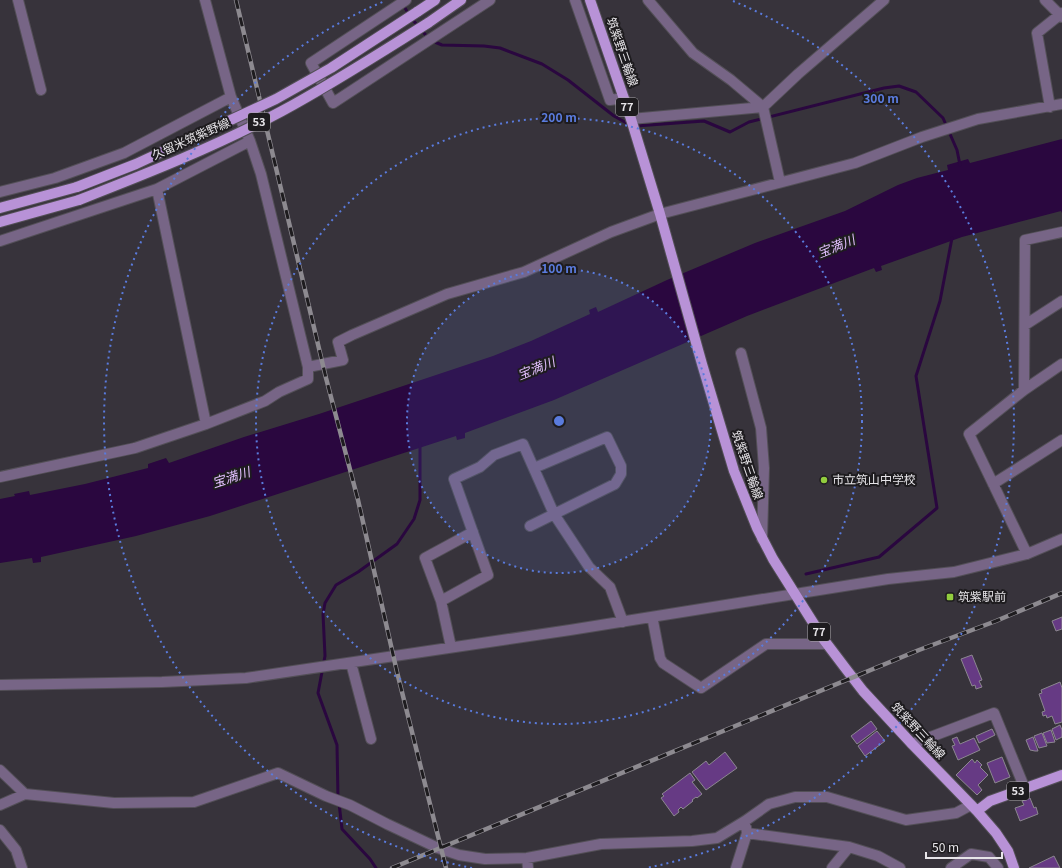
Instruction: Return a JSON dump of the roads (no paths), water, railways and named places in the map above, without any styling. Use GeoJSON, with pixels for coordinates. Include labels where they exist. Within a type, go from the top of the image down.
{"type":"FeatureCollection","features":[{"type":"Feature","properties":{"kind":"main road","name":"久留米筑紫野線"},"geometry":{"type":"LineString","coordinates":[[0,208],[77,187],[136,164],[276,99],[331,68],[435,0]]}},
{"type":"Feature","properties":{"kind":"main road","name":"久留米筑紫野線"},"geometry":{"type":"LineString","coordinates":[[0,222],[79,200],[191,155],[281,112],[340,78],[428,23],[461,0]]}},
{"type":"Feature","properties":{"kind":"main road","name":"筑紫野三輪線"},"geometry":{"type":"LineString","coordinates":[[590,0],[631,119],[734,471],[762,539],[794,594],[826,644],[856,682],[996,833],[1008,851],[1014,868]]}},
{"type":"Feature","properties":{"kind":"main road","name":"53"},"geometry":{"type":"LineString","coordinates":[[974,808],[1062,775]]}},
{"type":"Feature","properties":{"kind":"street"},"geometry":{"type":"LineString","coordinates":[[18,0],[41,90]]}},
{"type":"Feature","properties":{"kind":"street"},"geometry":{"type":"LineString","coordinates":[[0,477],[135,448],[206,424],[265,401],[279,392],[308,379],[308,367],[261,174],[250,141],[231,97],[205,0]]}},
{"type":"Feature","properties":{"kind":"street"},"geometry":{"type":"LineString","coordinates":[[406,0],[311,63],[332,103],[490,0]]}},
{"type":"Feature","properties":{"kind":"street"},"geometry":{"type":"LineString","coordinates":[[575,0],[610,100],[624,98]]}},
{"type":"Feature","properties":{"kind":"street"},"geometry":{"type":"LineString","coordinates":[[648,0],[693,53],[731,80],[764,107],[780,182]]}},
{"type":"Feature","properties":{"kind":"street"},"geometry":{"type":"LineString","coordinates":[[631,119],[764,107],[798,74],[884,0]]}},
{"type":"Feature","properties":{"kind":"street"},"geometry":{"type":"LineString","coordinates":[[1045,0],[1061,15],[1037,33],[1050,107]]}},
{"type":"Feature","properties":{"kind":"street"},"geometry":{"type":"LineString","coordinates":[[0,192],[55,178],[124,153],[231,97]]}},
{"type":"Feature","properties":{"kind":"street"},"geometry":{"type":"LineString","coordinates":[[308,367],[343,360],[338,342],[352,334],[447,294],[524,272],[611,232],[660,214],[855,163],[922,137],[978,119],[1062,104]]}},
{"type":"Feature","properties":{"kind":"street"},"geometry":{"type":"LineString","coordinates":[[0,241],[157,189],[250,141]]}},
{"type":"Feature","properties":{"kind":"street"},"geometry":{"type":"LineString","coordinates":[[157,189],[206,424]]}},
{"type":"Feature","properties":{"kind":"street"},"geometry":{"type":"LineString","coordinates":[[1024,390],[1026,325],[1025,240],[1062,232]]}},
{"type":"Feature","properties":{"kind":"street"},"geometry":{"type":"LineString","coordinates":[[1026,325],[1062,301]]}},
{"type":"Feature","properties":{"kind":"street"},"geometry":{"type":"LineString","coordinates":[[741,353],[761,428],[764,468],[762,539]]}},
{"type":"Feature","properties":{"kind":"street"},"geometry":{"type":"LineString","coordinates":[[1027,554],[969,434],[1024,390],[1062,364]]}},
{"type":"Feature","properties":{"kind":"street"},"geometry":{"type":"LineString","coordinates":[[530,526],[605,490],[615,484],[621,474],[621,466],[607,437],[534,468]]}},
{"type":"Feature","properties":{"kind":"street"},"geometry":{"type":"LineString","coordinates":[[993,484],[1062,440]]}},
{"type":"Feature","properties":{"kind":"street"},"geometry":{"type":"LineString","coordinates":[[441,601],[488,574],[454,478],[480,467],[494,455],[523,444],[554,514],[589,567],[610,587],[623,622]]}},
{"type":"Feature","properties":{"kind":"street"},"geometry":{"type":"LineString","coordinates":[[451,647],[441,601],[425,558],[473,532]]}},
{"type":"Feature","properties":{"kind":"street"},"geometry":{"type":"LineString","coordinates":[[0,685],[162,682],[246,678],[623,622],[888,579],[954,572],[1027,554],[1062,539]]}},
{"type":"Feature","properties":{"kind":"street"},"geometry":{"type":"LineString","coordinates":[[654,621],[660,658],[663,663],[701,688],[766,644],[826,644]]}},
{"type":"Feature","properties":{"kind":"street"},"geometry":{"type":"LineString","coordinates":[[351,663],[371,739]]}},
{"type":"Feature","properties":{"kind":"street"},"geometry":{"type":"LineString","coordinates":[[912,744],[994,713],[1025,789]]}},
{"type":"Feature","properties":{"kind":"street"},"geometry":{"type":"LineString","coordinates":[[0,770],[25,794]]}},
{"type":"Feature","properties":{"kind":"street"},"geometry":{"type":"LineString","coordinates":[[0,805],[25,794],[114,804],[194,802],[278,774],[349,804],[420,840],[459,855],[528,863],[601,844],[692,841],[717,838],[769,804],[795,797],[827,797],[906,820],[956,813],[974,808]]}},
{"type":"Feature","properties":{"kind":"street"},"geometry":{"type":"LineString","coordinates":[[736,868],[747,833],[745,821]]}},
{"type":"Feature","properties":{"kind":"street"},"geometry":{"type":"LineString","coordinates":[[0,830],[16,850],[22,868]]}},
{"type":"Feature","properties":{"kind":"street"},"geometry":{"type":"LineString","coordinates":[[747,833],[849,847],[878,856],[900,868]]}},
{"type":"Feature","properties":{"kind":"street"},"geometry":{"type":"LineString","coordinates":[[832,868],[849,847]]}},
{"type":"Feature","properties":{"kind":"street"},"geometry":{"type":"LineString","coordinates":[[951,868],[971,854],[989,857],[998,868]]}},
{"type":"Feature","properties":{"kind":"water","name":"宝満川"},"geometry":{"type":"Polygon","coordinates":[[[1062,139],[1062,213],[1061,211],[962,237],[881,266],[882,270],[876,272],[874,268],[747,316],[554,400],[465,433],[465,438],[457,440],[456,436],[210,516],[136,536],[41,557],[41,562],[33,563],[32,558],[0,563],[0,499],[29,491],[30,495],[85,484],[148,468],[148,464],[166,458],[169,463],[493,356],[531,341],[590,314],[589,310],[596,307],[598,312],[667,280],[755,243],[845,211],[898,185],[917,178],[948,170],[947,165],[968,159],[970,163],[1062,139]]]}},
{"type":"Feature","properties":{"kind":"waterway"},"geometry":{"type":"LineString","coordinates":[[403,5],[412,19],[430,40],[442,45],[500,48],[542,64],[568,80],[614,116],[630,125]]}},
{"type":"Feature","properties":{"kind":"waterway"},"geometry":{"type":"LineString","coordinates":[[636,126],[704,121],[730,132],[749,122],[884,88],[899,86],[916,92],[943,118],[957,150],[960,165]]}},
{"type":"Feature","properties":{"kind":"waterway"},"geometry":{"type":"LineString","coordinates":[[806,574],[879,557],[937,508],[916,376],[940,301],[952,238]]}},
{"type":"Feature","properties":{"kind":"waterway"},"geometry":{"type":"LineString","coordinates":[[338,798],[337,745],[318,693],[325,656],[323,614],[325,603],[336,585],[358,572],[397,544],[414,519],[420,500],[420,443]]}},
{"type":"Feature","properties":{"kind":"waterway"},"geometry":{"type":"LineString","coordinates":[[339,803],[342,829],[370,859],[376,868]]}},
{"type":"Feature","properties":{"kind":"railway"},"geometry":{"type":"LineString","coordinates":[[236,0],[326,378],[358,500],[397,672],[446,868]]}},
{"type":"Feature","properties":{"kind":"railway"},"geometry":{"type":"LineString","coordinates":[[392,868],[919,650],[996,621],[1062,593]]}},
{"type":"Feature","properties":{"kind":"place","name":"市立筑山中学校"},"geometry":{"type":"Point","coordinates":[824,480]}},
{"type":"Feature","properties":{"kind":"place","name":"筑紫駅前"},"geometry":{"type":"Point","coordinates":[950,597]}}]}
